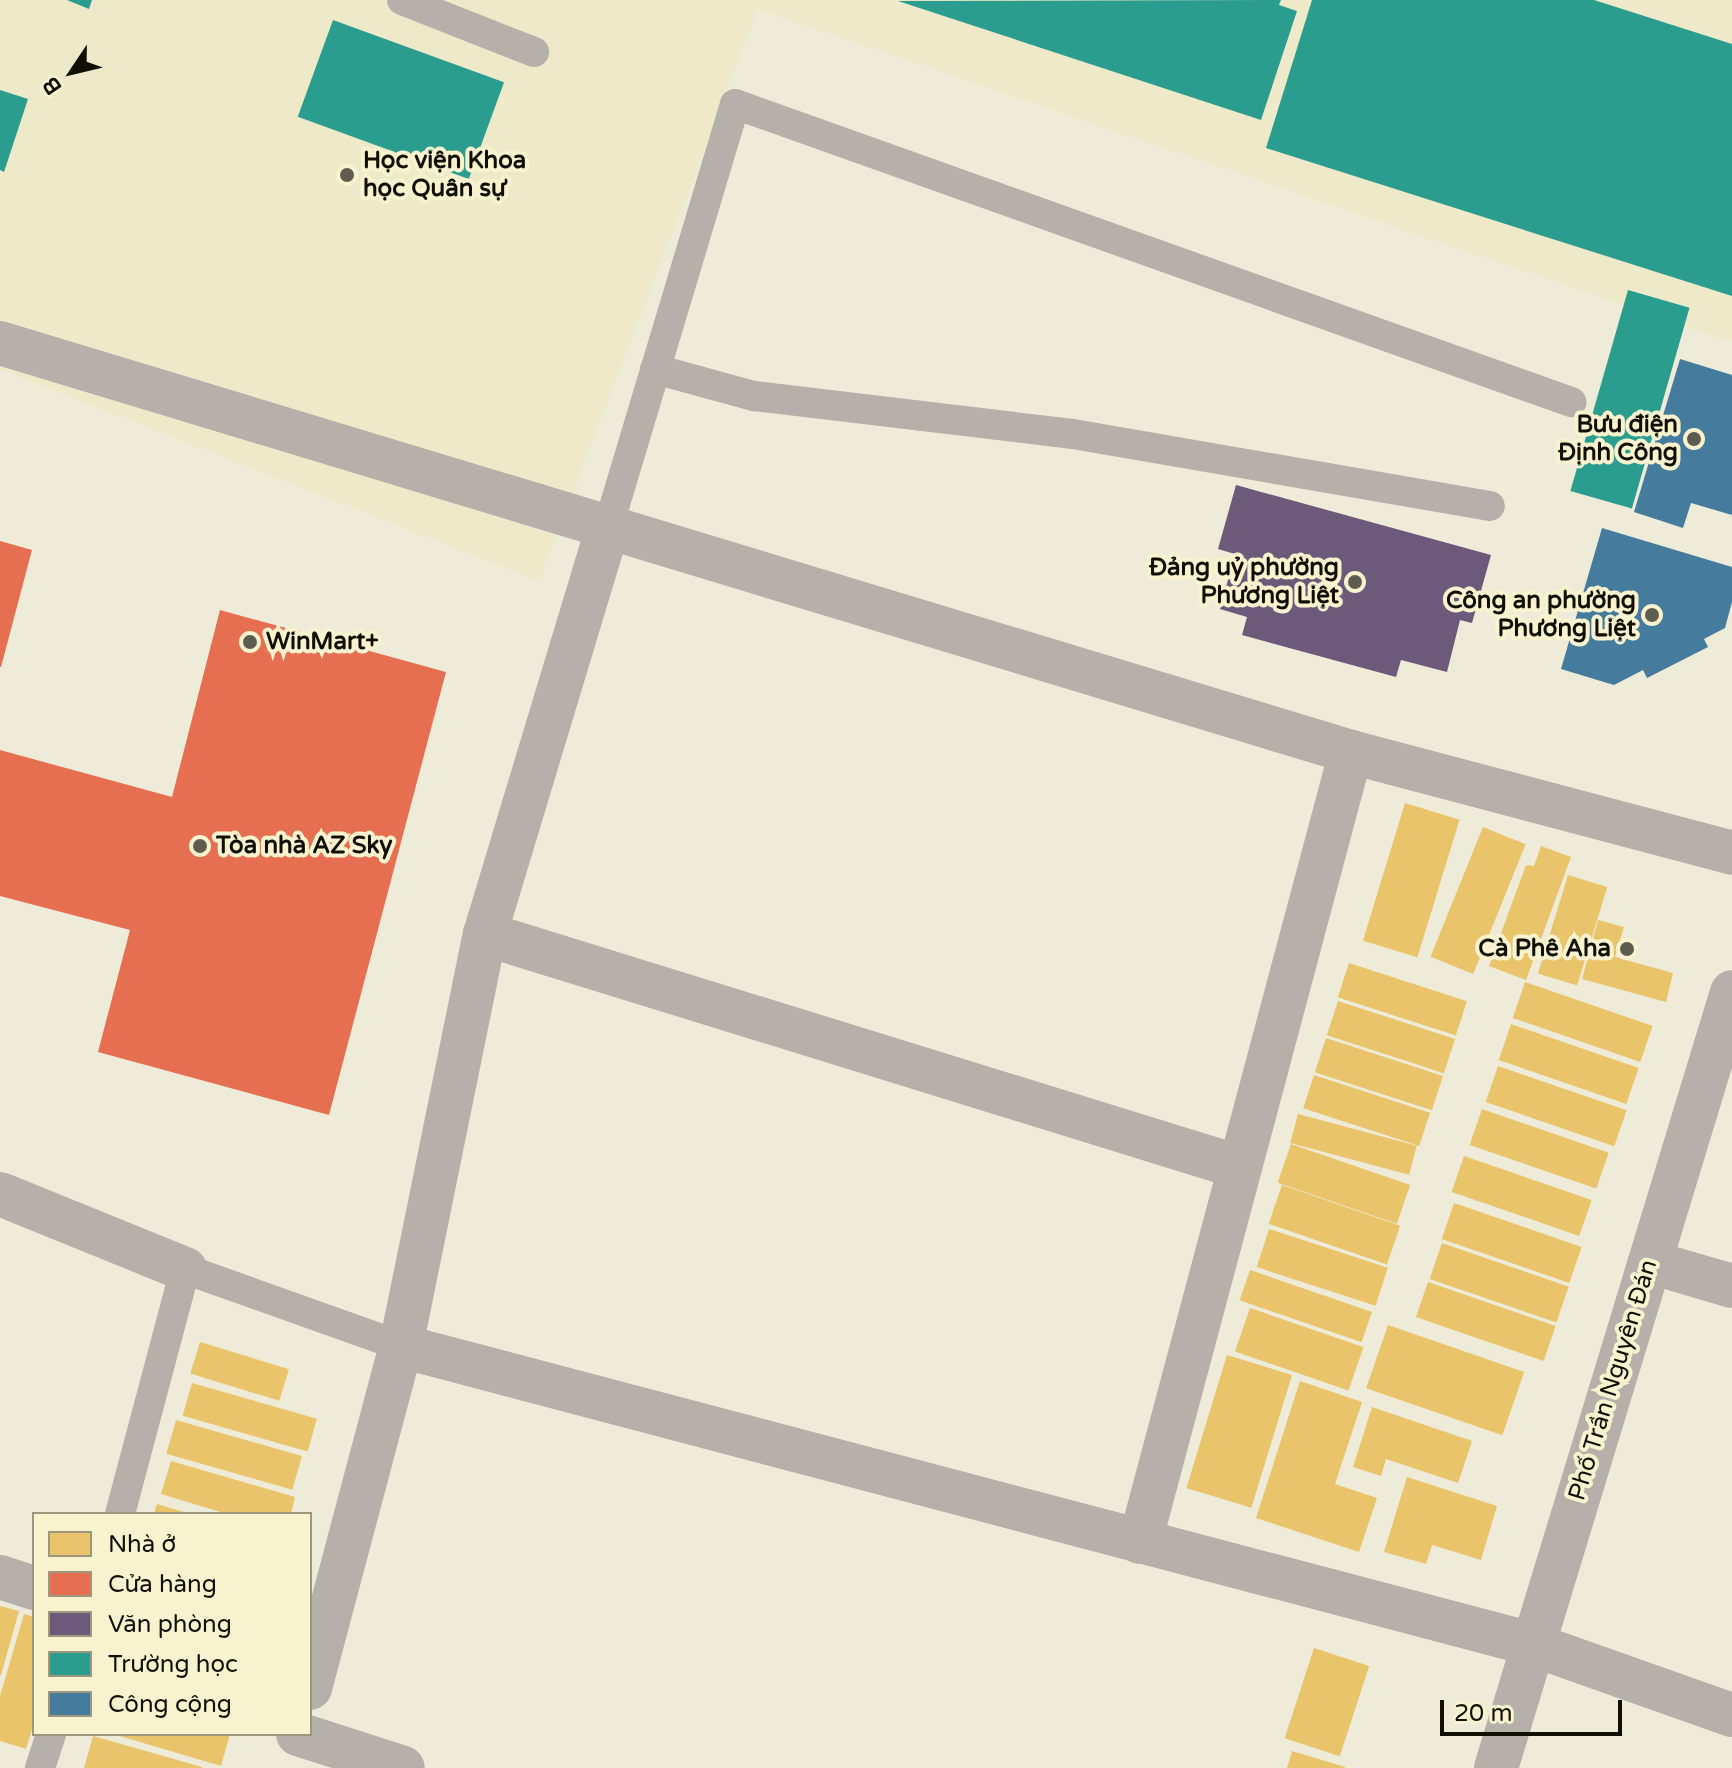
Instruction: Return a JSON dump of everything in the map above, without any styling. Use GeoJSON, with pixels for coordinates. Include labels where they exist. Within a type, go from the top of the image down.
{"type":"FeatureCollection","features":[{"type":"Feature","properties":{"kind":"street"},"geometry":{"type":"LineString","coordinates":[[0,343],[609,524],[1351,752],[1732,853]]}},
{"type":"Feature","properties":{"kind":"street"},"geometry":{"type":"LineString","coordinates":[[312,1680],[401,1346],[485,934],[609,524]]}},
{"type":"Feature","properties":{"kind":"street"},"geometry":{"type":"LineString","coordinates":[[1140,1542],[1351,752]]}},
{"type":"Feature","properties":{"kind":"street"},"geometry":{"type":"LineString","coordinates":[[485,934],[1239,1167]]}},
{"type":"Feature","properties":{"kind":"street","name":"Phố Trần Nguyên Đán"},"geometry":{"type":"LineString","coordinates":[[1496,1768],[1531,1644],[1732,992]]}},
{"type":"Feature","properties":{"kind":"street"},"geometry":{"type":"LineString","coordinates":[[0,1194],[185,1269]]}},
{"type":"Feature","properties":{"kind":"street"},"geometry":{"type":"LineString","coordinates":[[1650,1262],[1732,1286]]}},
{"type":"Feature","properties":{"kind":"street"},"geometry":{"type":"LineString","coordinates":[[401,1346],[1531,1644],[1732,1715]]}},
{"type":"Feature","properties":{"kind":"street"},"geometry":{"type":"LineString","coordinates":[[0,1577],[32,1587]]}},
{"type":"Feature","properties":{"kind":"street"},"geometry":{"type":"LineString","coordinates":[[288,1768],[297,1736]]}},
{"type":"Feature","properties":{"kind":"street"},"geometry":{"type":"LineString","coordinates":[[304,1736],[403,1768]]}},
{"type":"Feature","properties":{"kind":"lane"},"geometry":{"type":"LineString","coordinates":[[402,0],[534,52]]}},
{"type":"Feature","properties":{"kind":"lane"},"geometry":{"type":"LineString","coordinates":[[609,524],[735,104],[1571,402]]}},
{"type":"Feature","properties":{"kind":"lane"},"geometry":{"type":"LineString","coordinates":[[655,369],[754,396],[1073,434],[1490,506]]}},
{"type":"Feature","properties":{"kind":"lane"},"geometry":{"type":"LineString","coordinates":[[121,1512],[185,1269],[401,1346]]}},
{"type":"Feature","properties":{"kind":"lane"},"geometry":{"type":"LineString","coordinates":[[40,1768],[50,1736]]}},
{"type":"Feature","properties":{"kind":"shaded area","name":"Học viện Khoa học Quân sự"},"geometry":{"type":"Polygon","coordinates":[[[0,0],[1732,0],[1732,342],[758,9],[539,581],[0,369],[0,0]]]}},
{"type":"Feature","properties":{"kind":"building: Nhà ở"},"geometry":{"type":"Polygon","coordinates":[[[1405,803],[1460,820],[1417,957],[1363,941],[1405,803]]]}},
{"type":"Feature","properties":{"kind":"building: Nhà ở"},"geometry":{"type":"Polygon","coordinates":[[[1483,827],[1526,844],[1473,974],[1431,957],[1483,827]]]}},
{"type":"Feature","properties":{"kind":"building: Nhà ở"},"geometry":{"type":"Polygon","coordinates":[[[1541,846],[1571,857],[1526,980],[1489,966],[1526,865],[1534,866],[1541,846]]]}},
{"type":"Feature","properties":{"kind":"building: Nhà ở"},"geometry":{"type":"Polygon","coordinates":[[[1568,875],[1607,887],[1577,985],[1538,973],[1568,875]]]}},
{"type":"Feature","properties":{"kind":"building: Nhà ở"},"geometry":{"type":"Polygon","coordinates":[[[1598,920],[1624,927],[1615,957],[1673,973],[1666,1002],[1582,979],[1598,920]]]}},
{"type":"Feature","properties":{"kind":"building: Nhà ở"},"geometry":{"type":"Polygon","coordinates":[[[1349,963],[1467,1001],[1456,1036],[1338,997],[1349,963]]]}},
{"type":"Feature","properties":{"kind":"building: Nhà ở"},"geometry":{"type":"Polygon","coordinates":[[[1525,982],[1653,1026],[1640,1062],[1513,1018],[1525,982]]]}},
{"type":"Feature","properties":{"kind":"building: Nhà ở"},"geometry":{"type":"Polygon","coordinates":[[[1338,1001],[1455,1039],[1444,1073],[1327,1035],[1338,1001]]]}},
{"type":"Feature","properties":{"kind":"building: Nhà ở"},"geometry":{"type":"Polygon","coordinates":[[[1511,1024],[1639,1068],[1626,1104],[1499,1060],[1511,1024]]]}},
{"type":"Feature","properties":{"kind":"building: Nhà ở"},"geometry":{"type":"Polygon","coordinates":[[[1326,1038],[1443,1076],[1432,1110],[1315,1072],[1326,1038]]]}},
{"type":"Feature","properties":{"kind":"building: Nhà ở"},"geometry":{"type":"Polygon","coordinates":[[[1498,1066],[1627,1110],[1614,1146],[1486,1102],[1498,1066]]]}},
{"type":"Feature","properties":{"kind":"building: Nhà ở"},"geometry":{"type":"Polygon","coordinates":[[[1314,1075],[1430,1113],[1419,1146],[1303,1108],[1314,1075]]]}},
{"type":"Feature","properties":{"kind":"building: Nhà ở"},"geometry":{"type":"Polygon","coordinates":[[[1482,1109],[1609,1153],[1596,1189],[1470,1145],[1482,1109]]]}},
{"type":"Feature","properties":{"kind":"building: Nhà ở"},"geometry":{"type":"Polygon","coordinates":[[[1298,1114],[1417,1146],[1409,1175],[1290,1143],[1298,1114]]]}},
{"type":"Feature","properties":{"kind":"building: Nhà ở"},"geometry":{"type":"Polygon","coordinates":[[[1291,1144],[1410,1185],[1397,1224],[1278,1183],[1291,1144]]]}},
{"type":"Feature","properties":{"kind":"building: Nhà ở"},"geometry":{"type":"Polygon","coordinates":[[[1464,1156],[1592,1200],[1579,1236],[1452,1192],[1464,1156]]]}},
{"type":"Feature","properties":{"kind":"building: Nhà ở"},"geometry":{"type":"Polygon","coordinates":[[[1282,1185],[1400,1226],[1387,1264],[1269,1224],[1282,1185]]]}},
{"type":"Feature","properties":{"kind":"building: Nhà ở"},"geometry":{"type":"Polygon","coordinates":[[[1454,1203],[1582,1247],[1569,1283],[1442,1239],[1454,1203]]]}},
{"type":"Feature","properties":{"kind":"building: Nhà ở"},"geometry":{"type":"Polygon","coordinates":[[[1269,1229],[1388,1268],[1376,1306],[1257,1267],[1269,1229]]]}},
{"type":"Feature","properties":{"kind":"building: Nhà ở"},"geometry":{"type":"Polygon","coordinates":[[[1442,1243],[1569,1287],[1556,1323],[1430,1279],[1442,1243]]]}},
{"type":"Feature","properties":{"kind":"building: Nhà ở"},"geometry":{"type":"Polygon","coordinates":[[[1250,1270],[1372,1312],[1362,1342],[1240,1300],[1250,1270]]]}},
{"type":"Feature","properties":{"kind":"building: Nhà ở"},"geometry":{"type":"Polygon","coordinates":[[[1428,1282],[1556,1326],[1544,1361],[1416,1317],[1428,1282]]]}},
{"type":"Feature","properties":{"kind":"building: Nhà ở"},"geometry":{"type":"Polygon","coordinates":[[[1250,1308],[1363,1347],[1348,1391],[1235,1351],[1250,1308]]]}},
{"type":"Feature","properties":{"kind":"building: Nhà ở"},"geometry":{"type":"Polygon","coordinates":[[[1388,1325],[1524,1372],[1502,1435],[1366,1388],[1388,1325]]]}},
{"type":"Feature","properties":{"kind":"building: Nhà ở"},"geometry":{"type":"Polygon","coordinates":[[[200,1342],[289,1369],[279,1401],[190,1374],[200,1342]]]}},
{"type":"Feature","properties":{"kind":"building: Nhà ở"},"geometry":{"type":"Polygon","coordinates":[[[1227,1355],[1292,1375],[1251,1508],[1186,1488],[1227,1355]]]}},
{"type":"Feature","properties":{"kind":"building: Nhà ở"},"geometry":{"type":"Polygon","coordinates":[[[1300,1381],[1362,1402],[1335,1484],[1377,1498],[1359,1552],[1256,1518],[1300,1381]]]}},
{"type":"Feature","properties":{"kind":"building: Nhà ở"},"geometry":{"type":"Polygon","coordinates":[[[192,1383],[317,1419],[308,1452],[183,1416],[192,1383]]]}},
{"type":"Feature","properties":{"kind":"building: Nhà ở"},"geometry":{"type":"Polygon","coordinates":[[[1372,1407],[1472,1441],[1458,1483],[1386,1459],[1381,1476],[1353,1467],[1372,1407]]]}},
{"type":"Feature","properties":{"kind":"building: Nhà ở"},"geometry":{"type":"Polygon","coordinates":[[[176,1420],[302,1456],[292,1490],[166,1454],[176,1420]]]}},
{"type":"Feature","properties":{"kind":"building: Nhà ở"},"geometry":{"type":"Polygon","coordinates":[[[171,1461],[295,1497],[291,1512],[220,1512],[161,1494],[171,1461]]]}},
{"type":"Feature","properties":{"kind":"building: Nhà ở"},"geometry":{"type":"Polygon","coordinates":[[[1407,1477],[1497,1506],[1481,1560],[1432,1545],[1426,1564],[1384,1552],[1407,1477]]]}},
{"type":"Feature","properties":{"kind":"building: Nhà ở"},"geometry":{"type":"Polygon","coordinates":[[[157,1504],[184,1512],[155,1512],[157,1504]]]}},
{"type":"Feature","properties":{"kind":"building: Nhà ở"},"geometry":{"type":"Polygon","coordinates":[[[0,1606],[19,1611],[1,1675],[0,1675],[0,1606]]]}},
{"type":"Feature","properties":{"kind":"building: Nhà ở"},"geometry":{"type":"Polygon","coordinates":[[[24,1614],[32,1616],[32,1729],[26,1749],[0,1741],[0,1696],[24,1614]]]}},
{"type":"Feature","properties":{"kind":"building: Nhà ở"},"geometry":{"type":"Polygon","coordinates":[[[1314,1648],[1369,1666],[1340,1756],[1285,1738],[1314,1648]]]}},
{"type":"Feature","properties":{"kind":"building: Nhà ở"},"geometry":{"type":"Polygon","coordinates":[[[93,1736],[202,1767],[202,1768],[84,1768],[93,1736]]]}},
{"type":"Feature","properties":{"kind":"building: Nhà ở"},"geometry":{"type":"Polygon","coordinates":[[[120,1736],[229,1736],[221,1766],[120,1736]]]}},
{"type":"Feature","properties":{"kind":"building: Nhà ở"},"geometry":{"type":"Polygon","coordinates":[[[1292,1751],[1345,1767],[1345,1768],[1287,1768],[1292,1751]]]}},
{"type":"Feature","properties":{"kind":"building: Cửa hàng"},"geometry":{"type":"Polygon","coordinates":[[[0,541],[32,550],[1,667],[0,667],[0,541]]]}},
{"type":"Feature","properties":{"kind":"building: Cửa hàng","name":"Tòa nhà AZ Sky"},"geometry":{"type":"Polygon","coordinates":[[[220,610],[446,672],[329,1115],[98,1052],[130,930],[0,896],[0,750],[172,797],[220,610]]]}},
{"type":"Feature","properties":{"kind":"building: Văn phòng","name":"Đảng uỷ phường Phương Liệt"},"geometry":{"type":"Polygon","coordinates":[[[1236,485],[1491,555],[1472,623],[1460,620],[1447,672],[1401,660],[1396,677],[1242,635],[1247,617],[1220,609],[1235,554],[1218,549],[1236,485]]]}},
{"type":"Feature","properties":{"kind":"building: Trường học"},"geometry":{"type":"Polygon","coordinates":[[[67,0],[92,0],[89,9],[67,0]]]}},
{"type":"Feature","properties":{"kind":"building: Trường học"},"geometry":{"type":"Polygon","coordinates":[[[1281,0],[1279,5],[1297,11],[1261,120],[898,1],[1281,0]]]}},
{"type":"Feature","properties":{"kind":"building: Trường học"},"geometry":{"type":"Polygon","coordinates":[[[1312,0],[1594,0],[1732,44],[1732,296],[1266,148],[1312,0]]]}},
{"type":"Feature","properties":{"kind":"building: Trường học"},"geometry":{"type":"Polygon","coordinates":[[[333,20],[504,82],[469,179],[298,117],[333,20]]]}},
{"type":"Feature","properties":{"kind":"building: Trường học"},"geometry":{"type":"Polygon","coordinates":[[[0,90],[28,99],[4,172],[0,170],[0,90]]]}},
{"type":"Feature","properties":{"kind":"building: Trường học"},"geometry":{"type":"Polygon","coordinates":[[[1628,290],[1690,308],[1632,509],[1570,491],[1628,290]]]}},
{"type":"Feature","properties":{"kind":"building: Công cộng","name":"Bưu điện Định Công"},"geometry":{"type":"Polygon","coordinates":[[[1680,359],[1732,375],[1732,515],[1691,503],[1683,528],[1634,512],[1680,359]]]}},
{"type":"Feature","properties":{"kind":"building: Công cộng","name":"Công an phường Phương Liệt"},"geometry":{"type":"Polygon","coordinates":[[[1602,528],[1732,567],[1732,602],[1725,628],[1704,639],[1708,647],[1647,678],[1643,670],[1614,685],[1561,669],[1602,528]]]}},
{"type":"Feature","properties":{"kind":"place","name":"Học viện Khoa học Quân sự"},"geometry":{"type":"Point","coordinates":[347,175]}},
{"type":"Feature","properties":{"kind":"place","name":"Bưu điện Định Công"},"geometry":{"type":"Point","coordinates":[1694,439]}},
{"type":"Feature","properties":{"kind":"place","name":"Đảng uỷ phường Phương Liệt"},"geometry":{"type":"Point","coordinates":[1355,582]}},
{"type":"Feature","properties":{"kind":"place","name":"Công an phường Phương Liệt"},"geometry":{"type":"Point","coordinates":[1652,615]}},
{"type":"Feature","properties":{"kind":"place","name":"WinMart+"},"geometry":{"type":"Point","coordinates":[250,642]}},
{"type":"Feature","properties":{"kind":"place","name":"Tòa nhà AZ Sky"},"geometry":{"type":"Point","coordinates":[200,846]}},
{"type":"Feature","properties":{"kind":"place","name":"Cà Phê Aha"},"geometry":{"type":"Point","coordinates":[1627,949]}}]}
